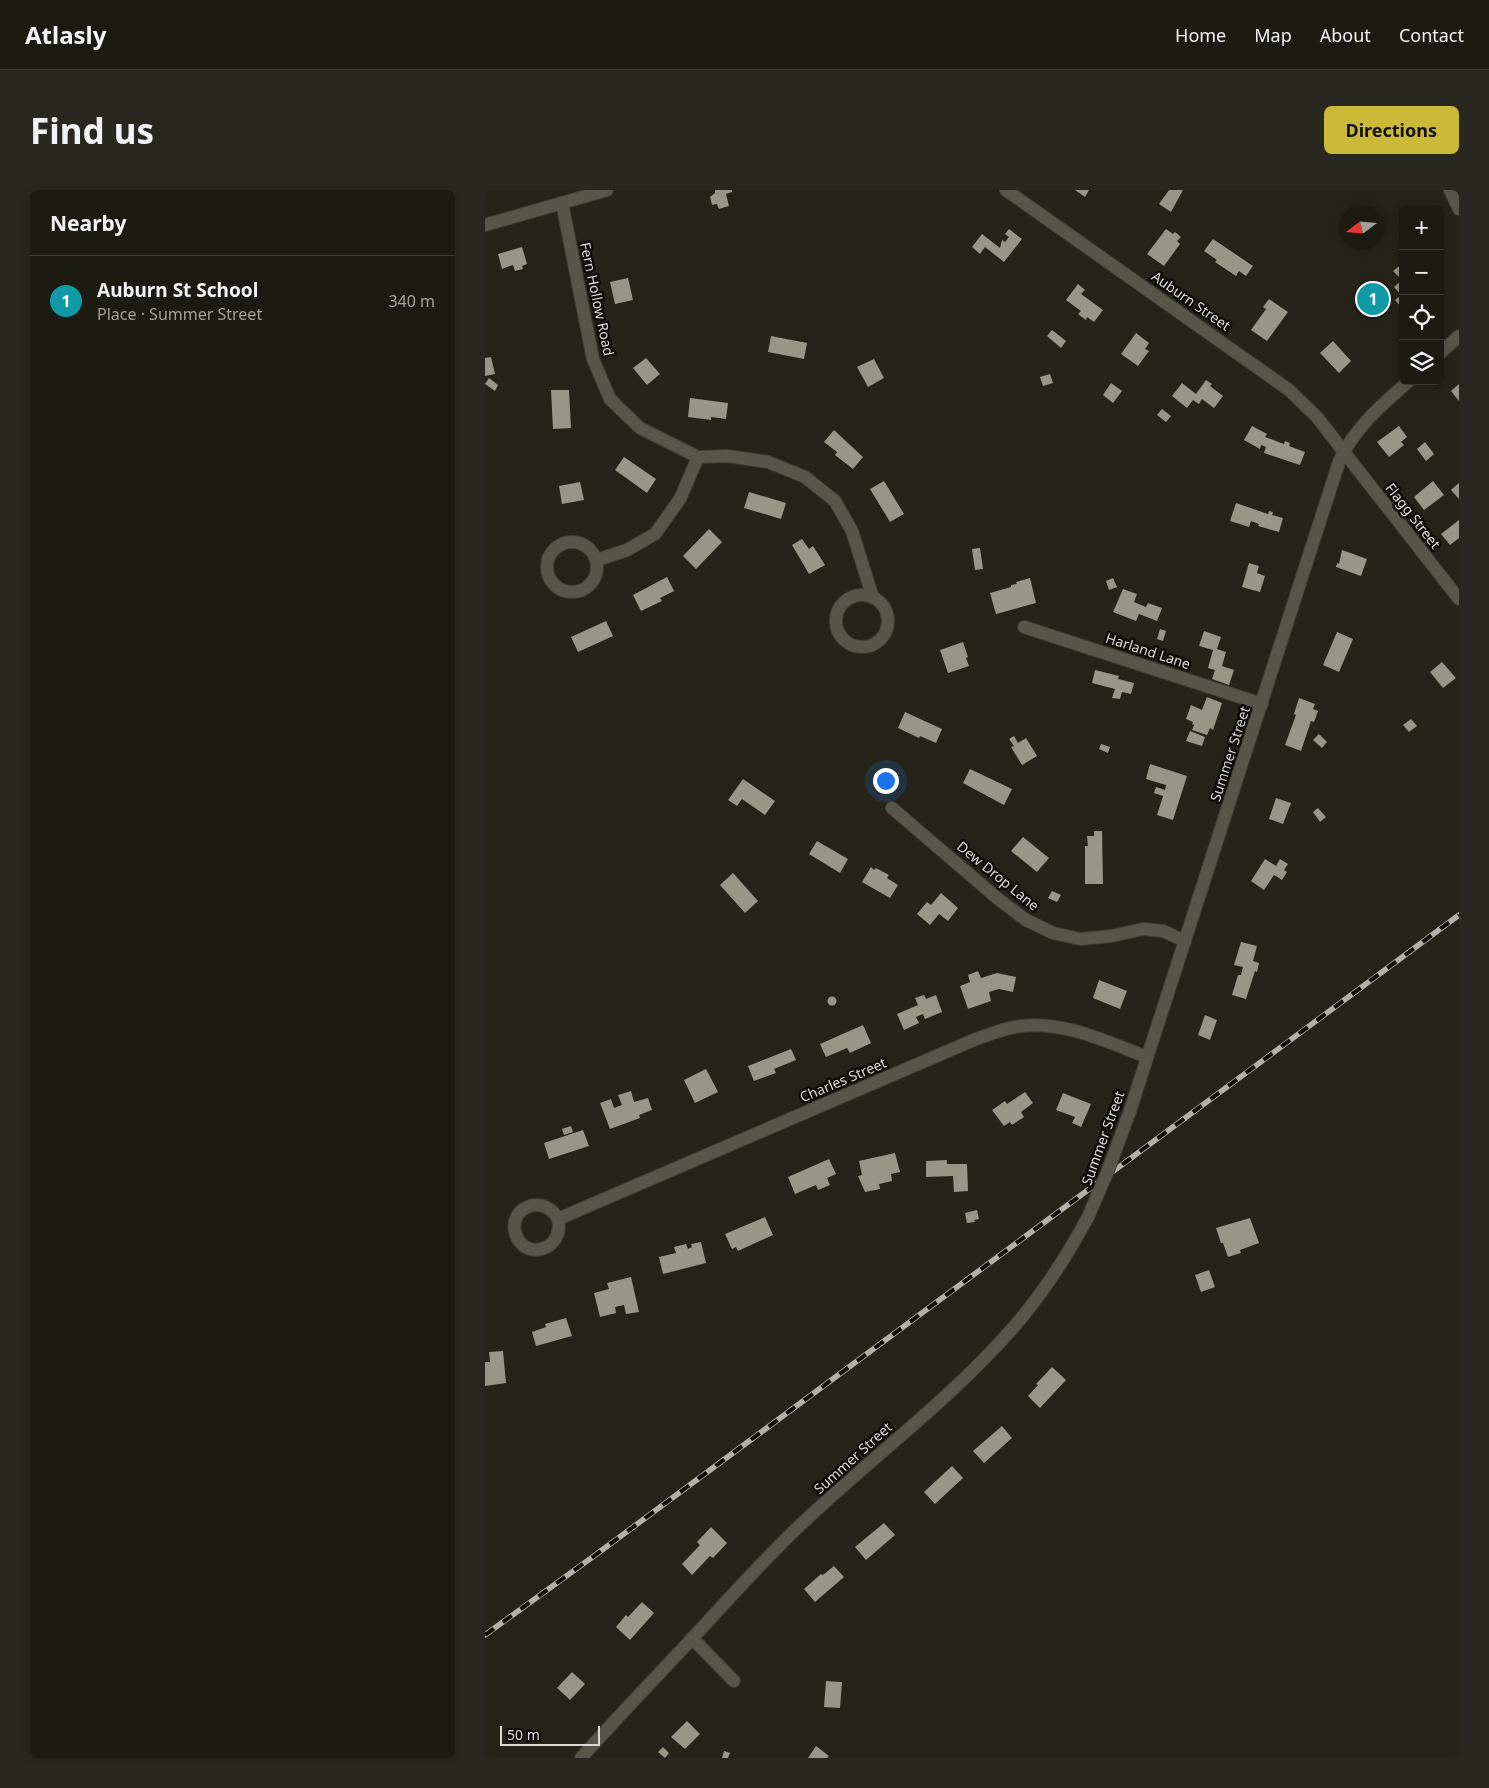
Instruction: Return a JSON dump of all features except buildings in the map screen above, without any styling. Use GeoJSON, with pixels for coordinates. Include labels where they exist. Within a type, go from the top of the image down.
{"type":"FeatureCollection","features":[{"type":"Feature","properties":{"kind":"street"},"geometry":{"type":"LineString","coordinates":[[485,225],[607,190]]}},
{"type":"Feature","properties":{"kind":"street","name":"Auburn Street"},"geometry":{"type":"LineString","coordinates":[[1006,190],[1289,390],[1317,418],[1344,452]]}},
{"type":"Feature","properties":{"kind":"street"},"geometry":{"type":"LineString","coordinates":[[1450,190],[1459,208]]}},
{"type":"Feature","properties":{"kind":"street","name":"Fern Hollow Road"},"geometry":{"type":"LineString","coordinates":[[562,203],[593,359],[610,399],[641,428],[697,457],[727,456],[768,462],[805,477],[835,501],[852,531],[873,598],[886,610],[887,628],[877,643],[869,647],[860,648],[851,645],[839,634],[836,626],[838,610],[843,603],[857,596],[865,595],[873,598]]}},
{"type":"Feature","properties":{"kind":"street"},"geometry":{"type":"LineString","coordinates":[[1444,349],[1459,336]]}},
{"type":"Feature","properties":{"kind":"street","name":"Summer Street"},"geometry":{"type":"LineString","coordinates":[[581,1758],[794,1531],[954,1388],[994,1349],[1039,1294],[1070,1248],[1088,1216],[1107,1173],[1130,1111],[1344,452],[1361,427],[1405,385]]}},
{"type":"Feature","properties":{"kind":"street","name":"Flagg Street"},"geometry":{"type":"LineString","coordinates":[[1344,452],[1459,599]]}},
{"type":"Feature","properties":{"kind":"street"},"geometry":{"type":"LineString","coordinates":[[597,560],[627,550],[655,534],[680,498],[697,457]]}},
{"type":"Feature","properties":{"kind":"street"},"geometry":{"type":"LineString","coordinates":[[579,543],[587,547],[597,560],[598,569],[592,584],[585,590],[577,593],[561,590],[549,578],[547,562],[550,554],[563,544],[579,543]]}},
{"type":"Feature","properties":{"kind":"street","name":"Harland Lane"},"geometry":{"type":"LineString","coordinates":[[1024,627],[1262,704]]}},
{"type":"Feature","properties":{"kind":"street","name":"Dew Drop Lane"},"geometry":{"type":"LineString","coordinates":[[892,808],[1011,909],[1026,920],[1053,933],[1080,939],[1112,936],[1143,929],[1163,931],[1185,941]]}},
{"type":"Feature","properties":{"kind":"street","name":"Charles Street"},"geometry":{"type":"LineString","coordinates":[[558,1219],[968,1042],[1005,1029],[1028,1026],[1059,1028],[1083,1033],[1147,1057]]}},
{"type":"Feature","properties":{"kind":"street"},"geometry":{"type":"LineString","coordinates":[[692,1638],[734,1681]]}},
{"type":"Feature","properties":{"kind":"railway"},"geometry":{"type":"LineString","coordinates":[[485,1635],[1459,915]]}},
{"type":"Feature","properties":{"kind":"place","name":"Auburn St School"},"geometry":{"type":"Point","coordinates":[1373,299]}}]}
